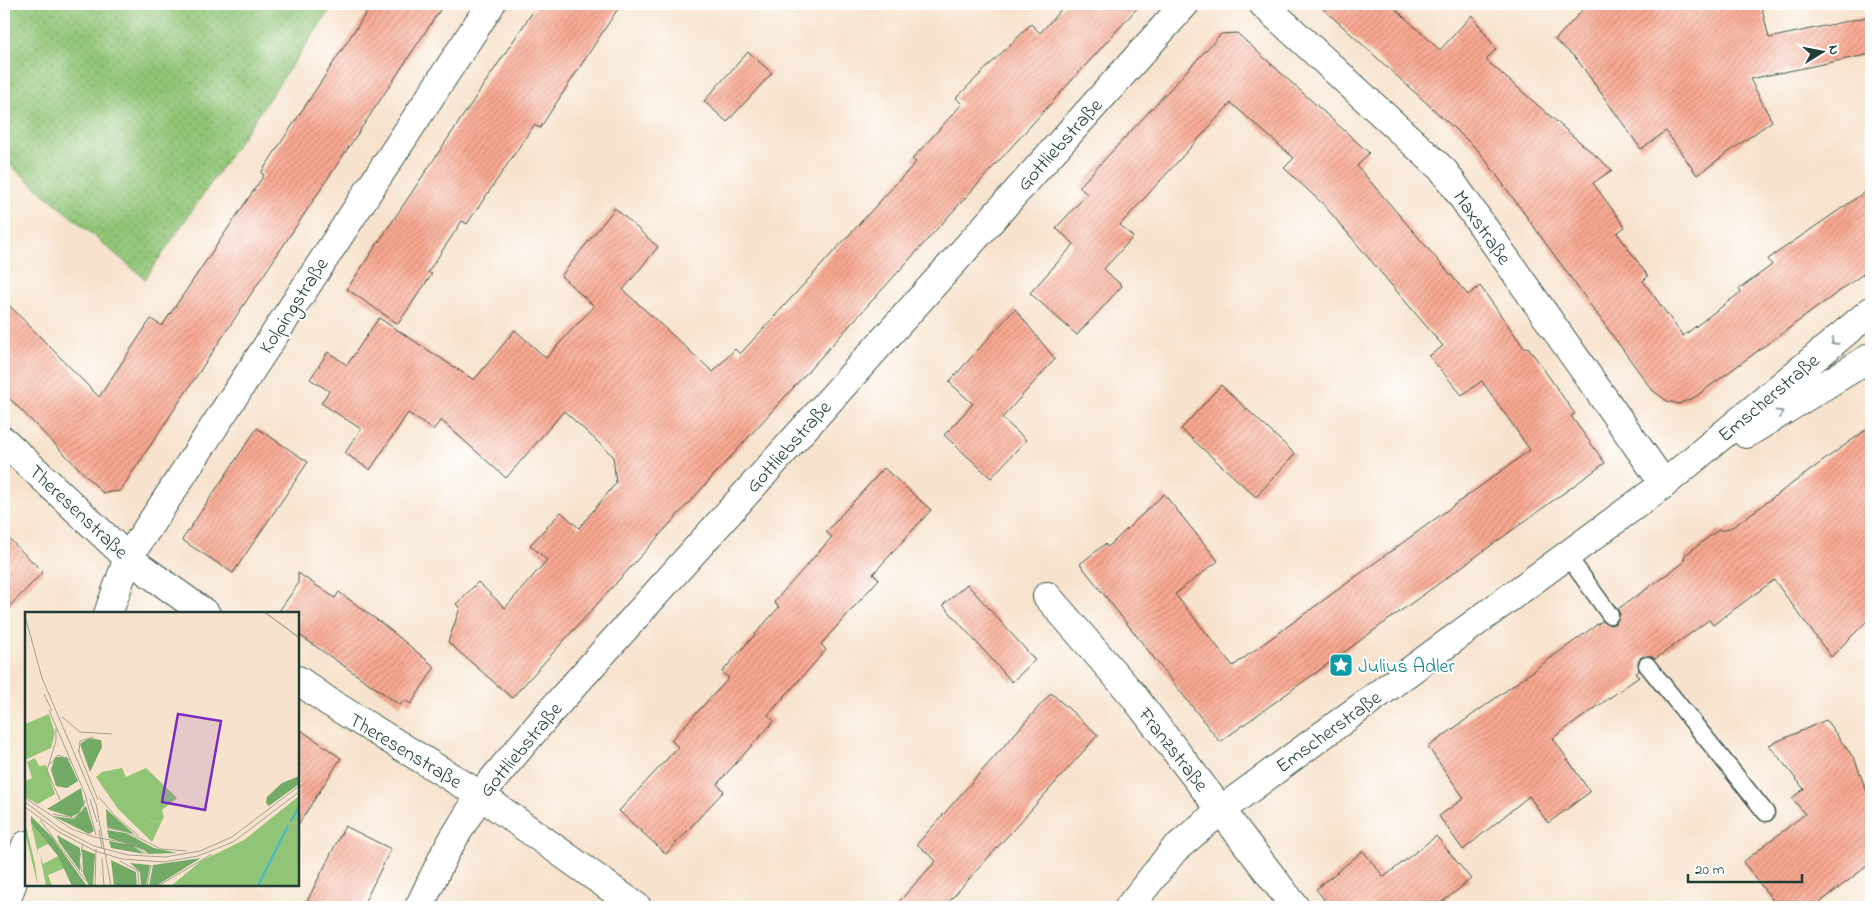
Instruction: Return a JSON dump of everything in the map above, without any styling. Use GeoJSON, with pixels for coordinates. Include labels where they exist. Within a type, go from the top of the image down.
{"type":"FeatureCollection","features":[{"type":"Feature","properties":{"kind":"street","name":"Kolpingstraße"},"geometry":{"type":"LineString","coordinates":[[109,612],[128,558],[491,4]]}},
{"type":"Feature","properties":{"kind":"street","name":"Gottliebstraße"},"geometry":{"type":"LineString","coordinates":[[419,907],[446,851],[480,795],[549,713],[1185,4]]}},
{"type":"Feature","properties":{"kind":"street","name":"Maxstraße"},"geometry":{"type":"LineString","coordinates":[[1264,4],[1444,171],[1664,484]]}},
{"type":"Feature","properties":{"kind":"street","name":"Emscherstraße"},"geometry":{"type":"LineString","coordinates":[[1129,907],[1174,850],[1221,810],[1664,484],[1871,311]]}},
{"type":"Feature","properties":{"kind":"street","name":"Emscherstraße"},"geometry":{"type":"LineString","coordinates":[[1664,484],[1871,356]]}},
{"type":"Feature","properties":{"kind":"street","name":"Theresenstraße"},"geometry":{"type":"LineString","coordinates":[[4,441],[128,558],[203,612]]}},
{"type":"Feature","properties":{"kind":"street","name":"Franzstraße"},"geometry":{"type":"LineString","coordinates":[[1046,596],[1132,694],[1296,907]]}},
{"type":"Feature","properties":{"kind":"street","name":"Theresenstraße"},"geometry":{"type":"LineString","coordinates":[[299,681],[329,702],[480,795],[637,907]]}},
{"type":"Feature","properties":{"kind":"street"},"geometry":{"type":"LineString","coordinates":[[4,907],[25,848]]}},
{"type":"Feature","properties":{"kind":"lane"},"geometry":{"type":"LineString","coordinates":[[1567,555],[1610,615]]}},
{"type":"Feature","properties":{"kind":"lane"},"geometry":{"type":"LineString","coordinates":[[1647,665],[1766,813]]}},
{"type":"Feature","properties":{"kind":"green space"},"geometry":{"type":"Polygon","coordinates":[[[4,4],[334,4],[145,279],[4,160],[4,4]]]}},
{"type":"Feature","properties":{"kind":"building"},"geometry":{"type":"Polygon","coordinates":[[[372,4],[444,4],[120,491],[103,493],[4,393],[4,300],[99,397],[151,319],[162,326],[264,175],[261,173],[372,4]]]}},
{"type":"Feature","properties":{"kind":"building"},"geometry":{"type":"Polygon","coordinates":[[[538,4],[621,4],[540,128],[534,125],[467,224],[462,221],[428,272],[432,274],[398,324],[347,289],[538,4]]]}},
{"type":"Feature","properties":{"kind":"building"},"geometry":{"type":"Polygon","coordinates":[[[1066,4],[1141,4],[512,698],[448,642],[460,608],[456,604],[478,582],[505,608],[547,560],[530,545],[561,512],[579,528],[616,483],[613,456],[564,411],[506,478],[441,420],[433,430],[408,413],[370,470],[345,453],[361,429],[321,403],[329,391],[310,379],[328,352],[347,365],[379,318],[474,380],[515,330],[546,358],[594,306],[561,276],[615,208],[658,247],[623,290],[713,372],[735,349],[740,354],[916,162],[912,159],[962,104],[956,98],[1031,24],[1040,33],[1066,4]]]}},
{"type":"Feature","properties":{"kind":"building"},"geometry":{"type":"Polygon","coordinates":[[[1318,4],[1390,4],[1440,50],[1472,15],[1496,49],[1486,60],[1612,170],[1593,183],[1625,227],[1617,233],[1648,276],[1643,281],[1683,336],[1741,292],[1739,289],[1772,265],[1768,259],[1871,188],[1871,268],[1695,397],[1679,404],[1667,401],[1652,390],[1479,151],[1318,4]]]}},
{"type":"Feature","properties":{"kind":"building"},"geometry":{"type":"Polygon","coordinates":[[[1588,4],[1761,4],[1769,38],[1871,16],[1871,54],[1750,79],[1772,121],[1697,175],[1666,131],[1641,149],[1576,58],[1555,40],[1588,4]]]}},
{"type":"Feature","properties":{"kind":"building"},"geometry":{"type":"Polygon","coordinates":[[[1237,33],[1369,153],[1357,166],[1468,295],[1480,286],[1525,349],[1528,347],[1575,414],[1571,416],[1605,463],[1220,742],[1080,564],[1105,544],[1108,547],[1164,494],[1218,561],[1175,594],[1233,666],[1530,450],[1482,381],[1462,395],[1429,356],[1443,346],[1323,204],[1284,168],[1294,158],[1231,103],[1120,225],[1133,237],[1104,269],[1122,286],[1077,335],[1030,293],[1074,244],[1056,228],[1087,194],[1079,187],[1221,34],[1237,33]]]}},
{"type":"Feature","properties":{"kind":"building"},"geometry":{"type":"Polygon","coordinates":[[[748,52],[772,73],[727,122],[704,101],[748,52]]]}},
{"type":"Feature","properties":{"kind":"building"},"geometry":{"type":"Polygon","coordinates":[[[1015,309],[1055,359],[1002,418],[1026,440],[991,478],[944,435],[973,404],[949,382],[1015,309]]]}},
{"type":"Feature","properties":{"kind":"building"},"geometry":{"type":"Polygon","coordinates":[[[1221,385],[1295,454],[1256,497],[1181,429],[1221,385]]]}},
{"type":"Feature","properties":{"kind":"building"},"geometry":{"type":"Polygon","coordinates":[[[1871,426],[1871,617],[1831,657],[1774,580],[1713,625],[1709,620],[1655,659],[1650,656],[1641,657],[1638,662],[1639,671],[1635,674],[1639,677],[1553,738],[1590,792],[1548,823],[1529,796],[1463,850],[1439,816],[1464,798],[1428,747],[1602,621],[1610,625],[1616,623],[1620,615],[1618,609],[1683,563],[1685,555],[1718,530],[1725,530],[1734,526],[1871,426]]]}},
{"type":"Feature","properties":{"kind":"building"},"geometry":{"type":"Polygon","coordinates":[[[257,428],[308,462],[233,573],[182,540],[257,428]]]}},
{"type":"Feature","properties":{"kind":"building"},"geometry":{"type":"Polygon","coordinates":[[[884,468],[931,510],[873,574],[879,579],[821,644],[826,650],[768,715],[774,721],[717,784],[724,791],[666,854],[619,811],[678,747],[671,740],[729,678],[722,672],[779,607],[774,602],[832,537],[826,532],[884,468]]]}},
{"type":"Feature","properties":{"kind":"building"},"geometry":{"type":"Polygon","coordinates":[[[4,534],[43,572],[4,612],[4,534]]]}},
{"type":"Feature","properties":{"kind":"building"},"geometry":{"type":"Polygon","coordinates":[[[298,573],[335,598],[339,592],[388,628],[435,667],[411,704],[404,700],[400,705],[299,635],[299,612],[278,612],[298,584],[298,573]]]}},
{"type":"Feature","properties":{"kind":"building"},"geometry":{"type":"Polygon","coordinates":[[[967,584],[1035,660],[1012,682],[943,605],[967,584]]]}},
{"type":"Feature","properties":{"kind":"building"},"geometry":{"type":"Polygon","coordinates":[[[1051,693],[1098,735],[944,907],[894,907],[936,861],[917,844],[1051,693]]]}},
{"type":"Feature","properties":{"kind":"building"},"geometry":{"type":"Polygon","coordinates":[[[1826,720],[1855,760],[1866,790],[1871,789],[1871,863],[1814,907],[1778,907],[1743,862],[1805,814],[1792,798],[1804,789],[1769,745],[1826,720]]]}},
{"type":"Feature","properties":{"kind":"building"},"geometry":{"type":"Polygon","coordinates":[[[299,729],[341,758],[299,823],[299,729]]]}},
{"type":"Feature","properties":{"kind":"building"},"geometry":{"type":"Polygon","coordinates":[[[345,826],[391,849],[362,907],[304,907],[345,826]]]}},
{"type":"Feature","properties":{"kind":"building"},"geometry":{"type":"Polygon","coordinates":[[[1436,836],[1471,879],[1436,907],[1330,907],[1316,889],[1363,851],[1384,877],[1436,836]]]}},
{"type":"Feature","properties":{"kind":"place","name":"Julius Adler"},"geometry":{"type":"Point","coordinates":[1341,665]}}]}
